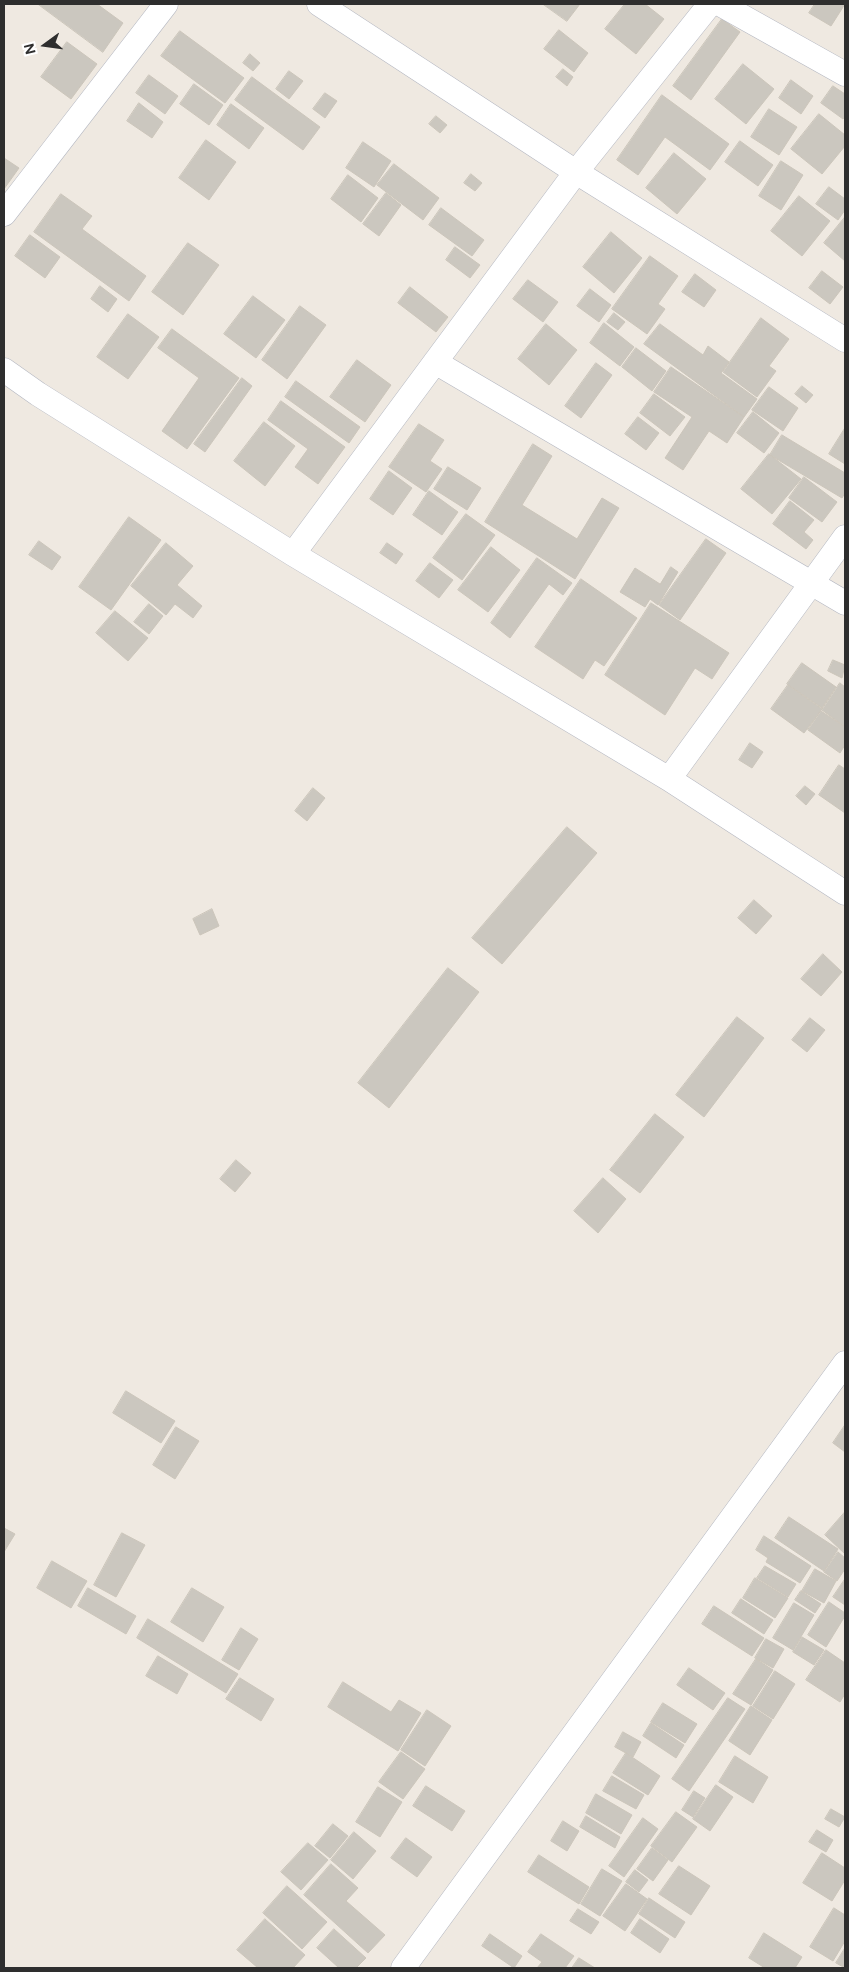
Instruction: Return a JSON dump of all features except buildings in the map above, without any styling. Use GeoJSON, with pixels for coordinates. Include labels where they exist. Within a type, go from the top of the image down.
{"type":"FeatureCollection","features":[{"type":"Feature","properties":{"kind":"street"},"geometry":{"type":"LineString","coordinates":[[4,214],[166,4]]}},
{"type":"Feature","properties":{"kind":"street"},"geometry":{"type":"LineString","coordinates":[[319,4],[576,172],[845,340]]}},
{"type":"Feature","properties":{"kind":"street"},"geometry":{"type":"LineString","coordinates":[[293,554],[576,172],[710,4]]}},
{"type":"Feature","properties":{"kind":"street"},"geometry":{"type":"LineString","coordinates":[[720,4],[845,74]]}},
{"type":"Feature","properties":{"kind":"street"},"geometry":{"type":"LineString","coordinates":[[435,362],[813,582],[845,603]]}},
{"type":"Feature","properties":{"kind":"street"},"geometry":{"type":"LineString","coordinates":[[4,370],[38,394],[293,554],[669,778],[845,893]]}},
{"type":"Feature","properties":{"kind":"street"},"geometry":{"type":"LineString","coordinates":[[669,778],[845,537]]}},
{"type":"Feature","properties":{"kind":"street"},"geometry":{"type":"LineString","coordinates":[[402,1968],[845,1363]]}}]}
